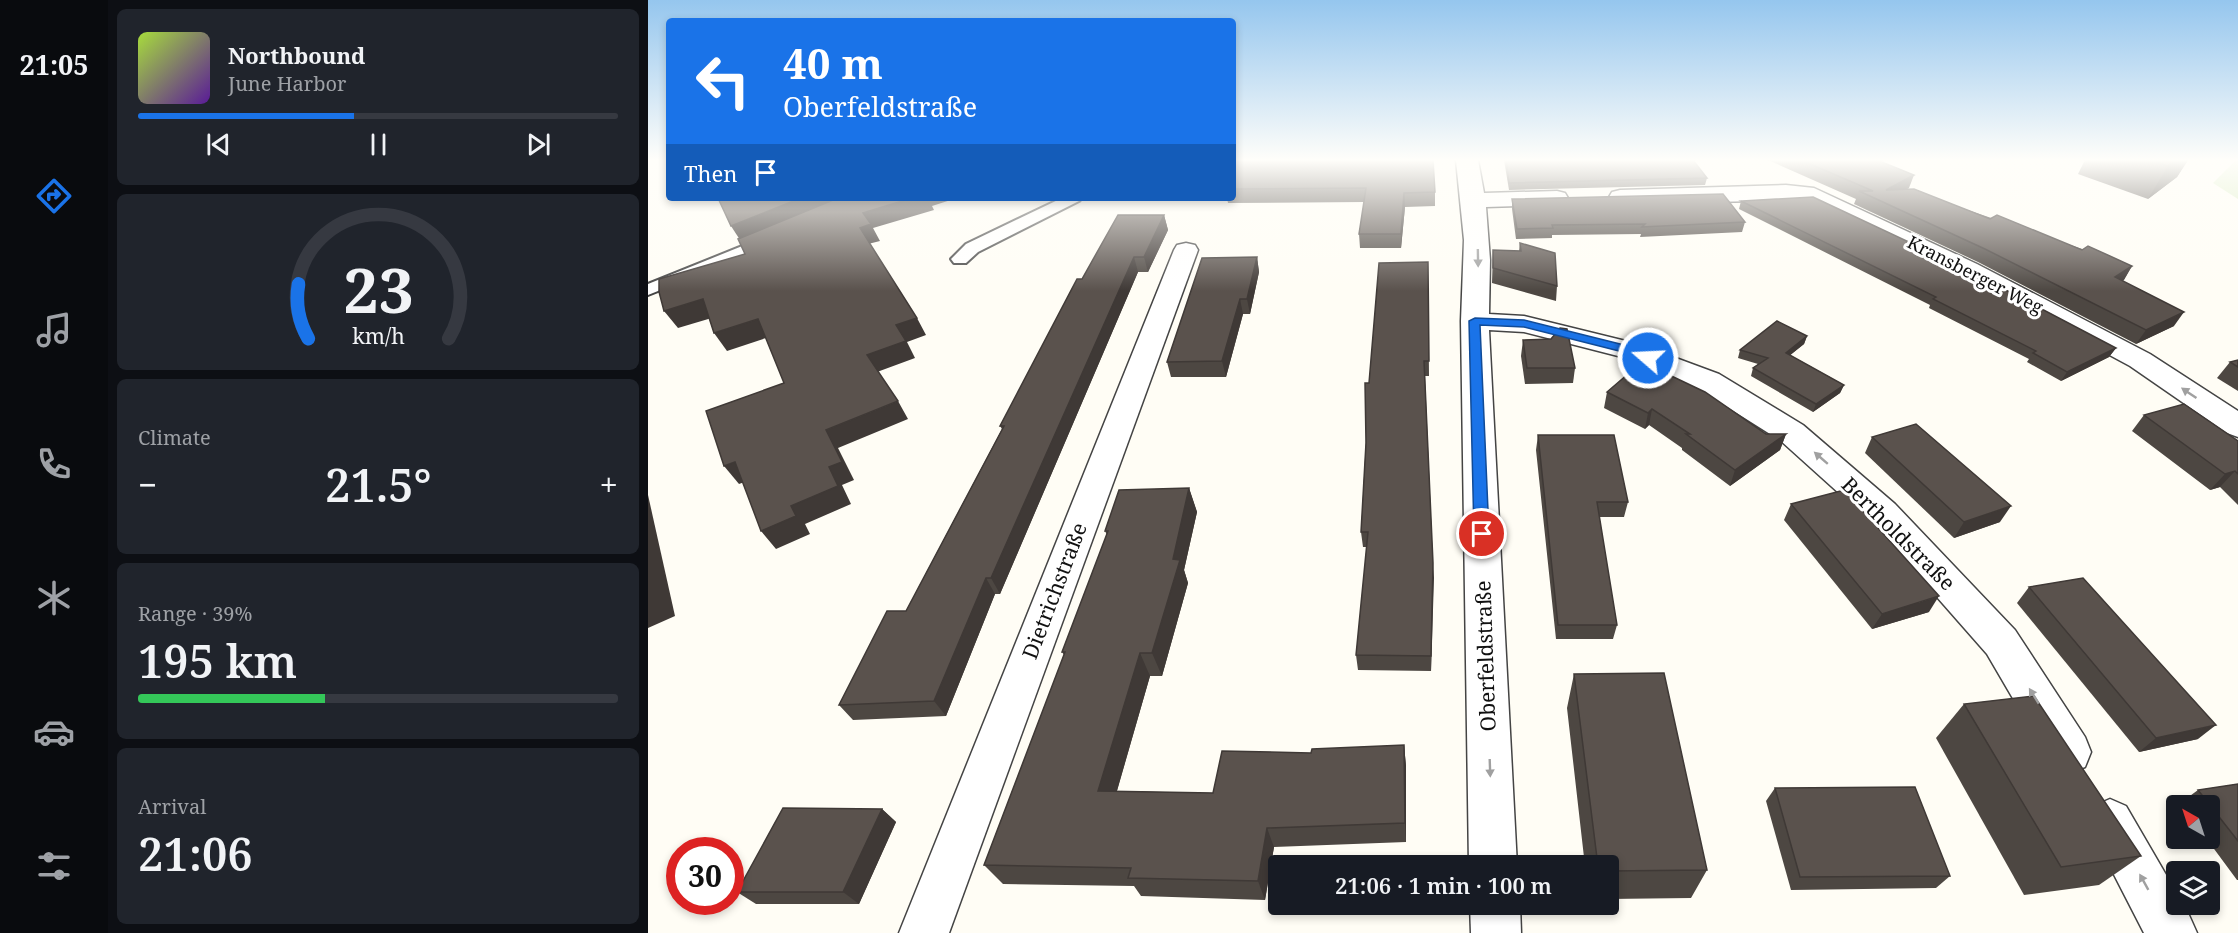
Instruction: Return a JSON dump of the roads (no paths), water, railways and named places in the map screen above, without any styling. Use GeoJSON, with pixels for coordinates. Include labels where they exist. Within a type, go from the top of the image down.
{"type":"FeatureCollection","features":[{"type":"Feature","properties":{"kind":"street","name":"Oberfeldstraße"},"geometry":{"type":"LineString","coordinates":[[1474,204],[1479,261],[1475,321],[1493,855]]}},
{"type":"Feature","properties":{"kind":"street","name":"Kransberger Weg"},"geometry":{"type":"LineString","coordinates":[[1827,204],[1968,269],[2140,360],[2238,426]]}},
{"type":"Feature","properties":{"kind":"street","name":"Dietrichstraße"},"geometry":{"type":"LineString","coordinates":[[924,933],[1186,250]]}},
{"type":"Feature","properties":{"kind":"street","name":"Bertholdstraße"},"geometry":{"type":"LineString","coordinates":[[1475,321],[1524,324],[1628,350],[1707,381],[1792,433],[1883,513],[2001,642],[2090,786],[2172,933]]}},
{"type":"Feature","properties":{"kind":"street"},"geometry":{"type":"LineString","coordinates":[[1495,915],[1496,933]]}},
{"type":"Feature","properties":{"kind":"lane"},"geometry":{"type":"LineString","coordinates":[[960,259],[972,248],[1063,204]]}},
{"type":"Feature","properties":{"kind":"lane"},"geometry":{"type":"LineString","coordinates":[[648,290],[792,230]]}}]}
